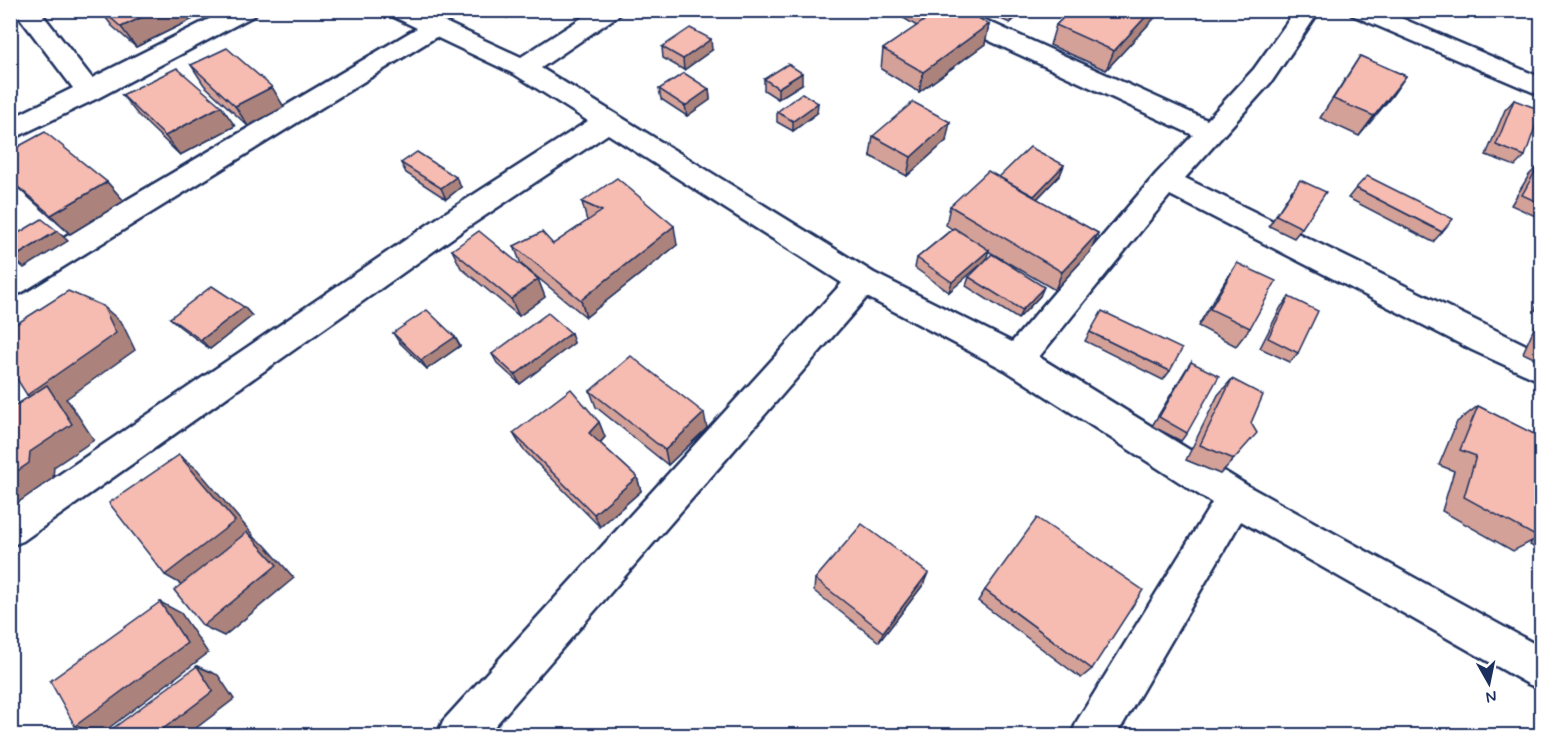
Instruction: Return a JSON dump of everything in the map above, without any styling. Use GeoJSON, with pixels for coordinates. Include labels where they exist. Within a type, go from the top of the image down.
{"type":"FeatureCollection","features":[{"type":"Feature","properties":{"kind":"street"},"geometry":{"type":"LineString","coordinates":[[26,10],[89,92]]}},
{"type":"Feature","properties":{"kind":"street"},"geometry":{"type":"LineString","coordinates":[[10,131],[247,10]]}},
{"type":"Feature","properties":{"kind":"street"},"geometry":{"type":"LineString","coordinates":[[398,10],[524,68],[606,122],[862,281],[1017,360],[1235,498],[1542,670]]}},
{"type":"Feature","properties":{"kind":"street"},"geometry":{"type":"LineString","coordinates":[[524,68],[611,10]]}},
{"type":"Feature","properties":{"kind":"street"},"geometry":{"type":"LineString","coordinates":[[942,10],[1210,132]]}},
{"type":"Feature","properties":{"kind":"street"},"geometry":{"type":"LineString","coordinates":[[1017,360],[1166,181],[1263,75],[1308,10]]}},
{"type":"Feature","properties":{"kind":"street"},"geometry":{"type":"LineString","coordinates":[[1360,10],[1542,88]]}},
{"type":"Feature","properties":{"kind":"street"},"geometry":{"type":"LineString","coordinates":[[10,284],[434,28]]}},
{"type":"Feature","properties":{"kind":"street"},"geometry":{"type":"LineString","coordinates":[[10,530],[445,227],[606,122]]}},
{"type":"Feature","properties":{"kind":"street"},"geometry":{"type":"LineString","coordinates":[[1166,181],[1542,368]]}},
{"type":"Feature","properties":{"kind":"street"},"geometry":{"type":"LineString","coordinates":[[458,735],[862,281]]}},
{"type":"Feature","properties":{"kind":"street"},"geometry":{"type":"LineString","coordinates":[[1092,735],[1235,498]]}},
{"type":"Feature","properties":{"kind":"building"},"geometry":{"type":"Polygon","coordinates":[[[102,10],[157,10],[121,27],[102,10]]]}},
{"type":"Feature","properties":{"kind":"building"},"geometry":{"type":"Polygon","coordinates":[[[910,10],[940,10],[926,20],[910,10]]]}},
{"type":"Feature","properties":{"kind":"building"},"geometry":{"type":"Polygon","coordinates":[[[940,10],[964,10],[989,24],[923,72],[883,49],[940,10]]]}},
{"type":"Feature","properties":{"kind":"building"},"geometry":{"type":"Polygon","coordinates":[[[1071,10],[1152,10],[1114,51],[1056,25],[1071,10]]]}},
{"type":"Feature","properties":{"kind":"building"},"geometry":{"type":"Polygon","coordinates":[[[690,28],[711,39],[683,59],[662,47],[690,28]]]}},
{"type":"Feature","properties":{"kind":"building"},"geometry":{"type":"Polygon","coordinates":[[[227,48],[272,87],[235,106],[191,65],[227,48]]]}},
{"type":"Feature","properties":{"kind":"building"},"geometry":{"type":"Polygon","coordinates":[[[1360,56],[1406,76],[1374,116],[1333,99],[1360,56]]]}},
{"type":"Feature","properties":{"kind":"building"},"geometry":{"type":"Polygon","coordinates":[[[788,64],[802,73],[778,88],[764,79],[788,64]]]}},
{"type":"Feature","properties":{"kind":"building"},"geometry":{"type":"Polygon","coordinates":[[[177,68],[221,106],[165,136],[122,95],[177,68]]]}},
{"type":"Feature","properties":{"kind":"building"},"geometry":{"type":"Polygon","coordinates":[[[684,73],[709,89],[685,106],[659,89],[684,73]]]}},
{"type":"Feature","properties":{"kind":"building"},"geometry":{"type":"Polygon","coordinates":[[[802,93],[818,103],[793,121],[777,112],[802,93]]]}},
{"type":"Feature","properties":{"kind":"building"},"geometry":{"type":"Polygon","coordinates":[[[1514,100],[1541,110],[1525,156],[1496,145],[1514,100]]]}},
{"type":"Feature","properties":{"kind":"building"},"geometry":{"type":"Polygon","coordinates":[[[913,102],[950,122],[911,157],[873,136],[913,102]]]}},
{"type":"Feature","properties":{"kind":"building"},"geometry":{"type":"Polygon","coordinates":[[[45,132],[107,182],[51,215],[10,180],[10,151],[45,132]]]}},
{"type":"Feature","properties":{"kind":"building"},"geometry":{"type":"Polygon","coordinates":[[[1030,147],[1064,165],[1034,196],[999,177],[1030,147]]]}},
{"type":"Feature","properties":{"kind":"building"},"geometry":{"type":"Polygon","coordinates":[[[417,152],[456,177],[441,188],[401,163],[417,152]]]}},
{"type":"Feature","properties":{"kind":"building"},"geometry":{"type":"Polygon","coordinates":[[[1539,165],[1542,166],[1542,204],[1522,195],[1539,165]]]}},
{"type":"Feature","properties":{"kind":"building"},"geometry":{"type":"Polygon","coordinates":[[[988,171],[1098,233],[1062,272],[950,206],[988,171]]]}},
{"type":"Feature","properties":{"kind":"building"},"geometry":{"type":"Polygon","coordinates":[[[1367,176],[1453,219],[1442,232],[1356,188],[1367,176]]]}},
{"type":"Feature","properties":{"kind":"building"},"geometry":{"type":"Polygon","coordinates":[[[617,178],[674,226],[581,300],[514,246],[542,232],[553,244],[602,211],[582,202],[617,178]]]}},
{"type":"Feature","properties":{"kind":"building"},"geometry":{"type":"Polygon","coordinates":[[[1300,180],[1326,192],[1302,228],[1276,215],[1300,180]]]}},
{"type":"Feature","properties":{"kind":"building"},"geometry":{"type":"Polygon","coordinates":[[[42,219],[57,231],[13,258],[10,256],[10,238],[42,219]]]}},
{"type":"Feature","properties":{"kind":"building"},"geometry":{"type":"Polygon","coordinates":[[[954,228],[989,250],[952,282],[917,258],[954,228]]]}},
{"type":"Feature","properties":{"kind":"building"},"geometry":{"type":"Polygon","coordinates":[[[479,231],[538,279],[511,299],[452,250],[479,231]]]}},
{"type":"Feature","properties":{"kind":"building"},"geometry":{"type":"Polygon","coordinates":[[[992,254],[1044,287],[1022,310],[969,277],[992,254]]]}},
{"type":"Feature","properties":{"kind":"building"},"geometry":{"type":"Polygon","coordinates":[[[1237,263],[1276,281],[1250,328],[1210,309],[1237,263]]]}},
{"type":"Feature","properties":{"kind":"building"},"geometry":{"type":"Polygon","coordinates":[[[212,286],[244,307],[201,340],[170,318],[212,286]]]}},
{"type":"Feature","properties":{"kind":"building"},"geometry":{"type":"Polygon","coordinates":[[[68,291],[103,306],[116,333],[27,395],[10,368],[10,328],[68,291]]]}},
{"type":"Feature","properties":{"kind":"building"},"geometry":{"type":"Polygon","coordinates":[[[1289,297],[1318,311],[1298,353],[1268,338],[1289,297]]]}},
{"type":"Feature","properties":{"kind":"building"},"geometry":{"type":"Polygon","coordinates":[[[427,310],[455,337],[421,360],[393,333],[427,310]]]}},
{"type":"Feature","properties":{"kind":"building"},"geometry":{"type":"Polygon","coordinates":[[[1102,311],[1182,349],[1170,371],[1090,332],[1102,311]]]}},
{"type":"Feature","properties":{"kind":"building"},"geometry":{"type":"Polygon","coordinates":[[[548,313],[571,333],[515,375],[492,354],[548,313]]]}},
{"type":"Feature","properties":{"kind":"building"},"geometry":{"type":"Polygon","coordinates":[[[631,356],[704,413],[665,450],[590,391],[631,356]]]}},
{"type":"Feature","properties":{"kind":"building"},"geometry":{"type":"Polygon","coordinates":[[[1191,362],[1219,376],[1187,433],[1159,417],[1191,362]]]}},
{"type":"Feature","properties":{"kind":"building"},"geometry":{"type":"Polygon","coordinates":[[[1232,379],[1263,395],[1251,423],[1257,433],[1234,459],[1200,445],[1232,379]]]}},
{"type":"Feature","properties":{"kind":"building"},"geometry":{"type":"Polygon","coordinates":[[[47,385],[72,424],[30,452],[29,463],[10,476],[10,409],[47,385]]]}},
{"type":"Feature","properties":{"kind":"building"},"geometry":{"type":"Polygon","coordinates":[[[571,389],[599,422],[589,433],[637,477],[594,514],[513,433],[571,389]]]}},
{"type":"Feature","properties":{"kind":"building"},"geometry":{"type":"Polygon","coordinates":[[[1478,406],[1542,438],[1542,531],[1539,538],[1464,497],[1476,456],[1460,450],[1478,406]]]}},
{"type":"Feature","properties":{"kind":"building"},"geometry":{"type":"Polygon","coordinates":[[[179,455],[235,521],[165,575],[109,503],[179,455]]]}},
{"type":"Feature","properties":{"kind":"building"},"geometry":{"type":"Polygon","coordinates":[[[1037,518],[1143,590],[1092,669],[985,590],[1037,518]]]}},
{"type":"Feature","properties":{"kind":"building"},"geometry":{"type":"Polygon","coordinates":[[[862,524],[928,573],[883,632],[815,579],[862,524]]]}},
{"type":"Feature","properties":{"kind":"building"},"geometry":{"type":"Polygon","coordinates":[[[247,532],[277,565],[203,626],[174,590],[247,532]]]}},
{"type":"Feature","properties":{"kind":"building"},"geometry":{"type":"Polygon","coordinates":[[[160,602],[187,643],[75,726],[50,681],[160,602]]]}},
{"type":"Feature","properties":{"kind":"building"},"geometry":{"type":"Polygon","coordinates":[[[197,666],[213,691],[155,735],[104,735],[197,666]]]}}]}
